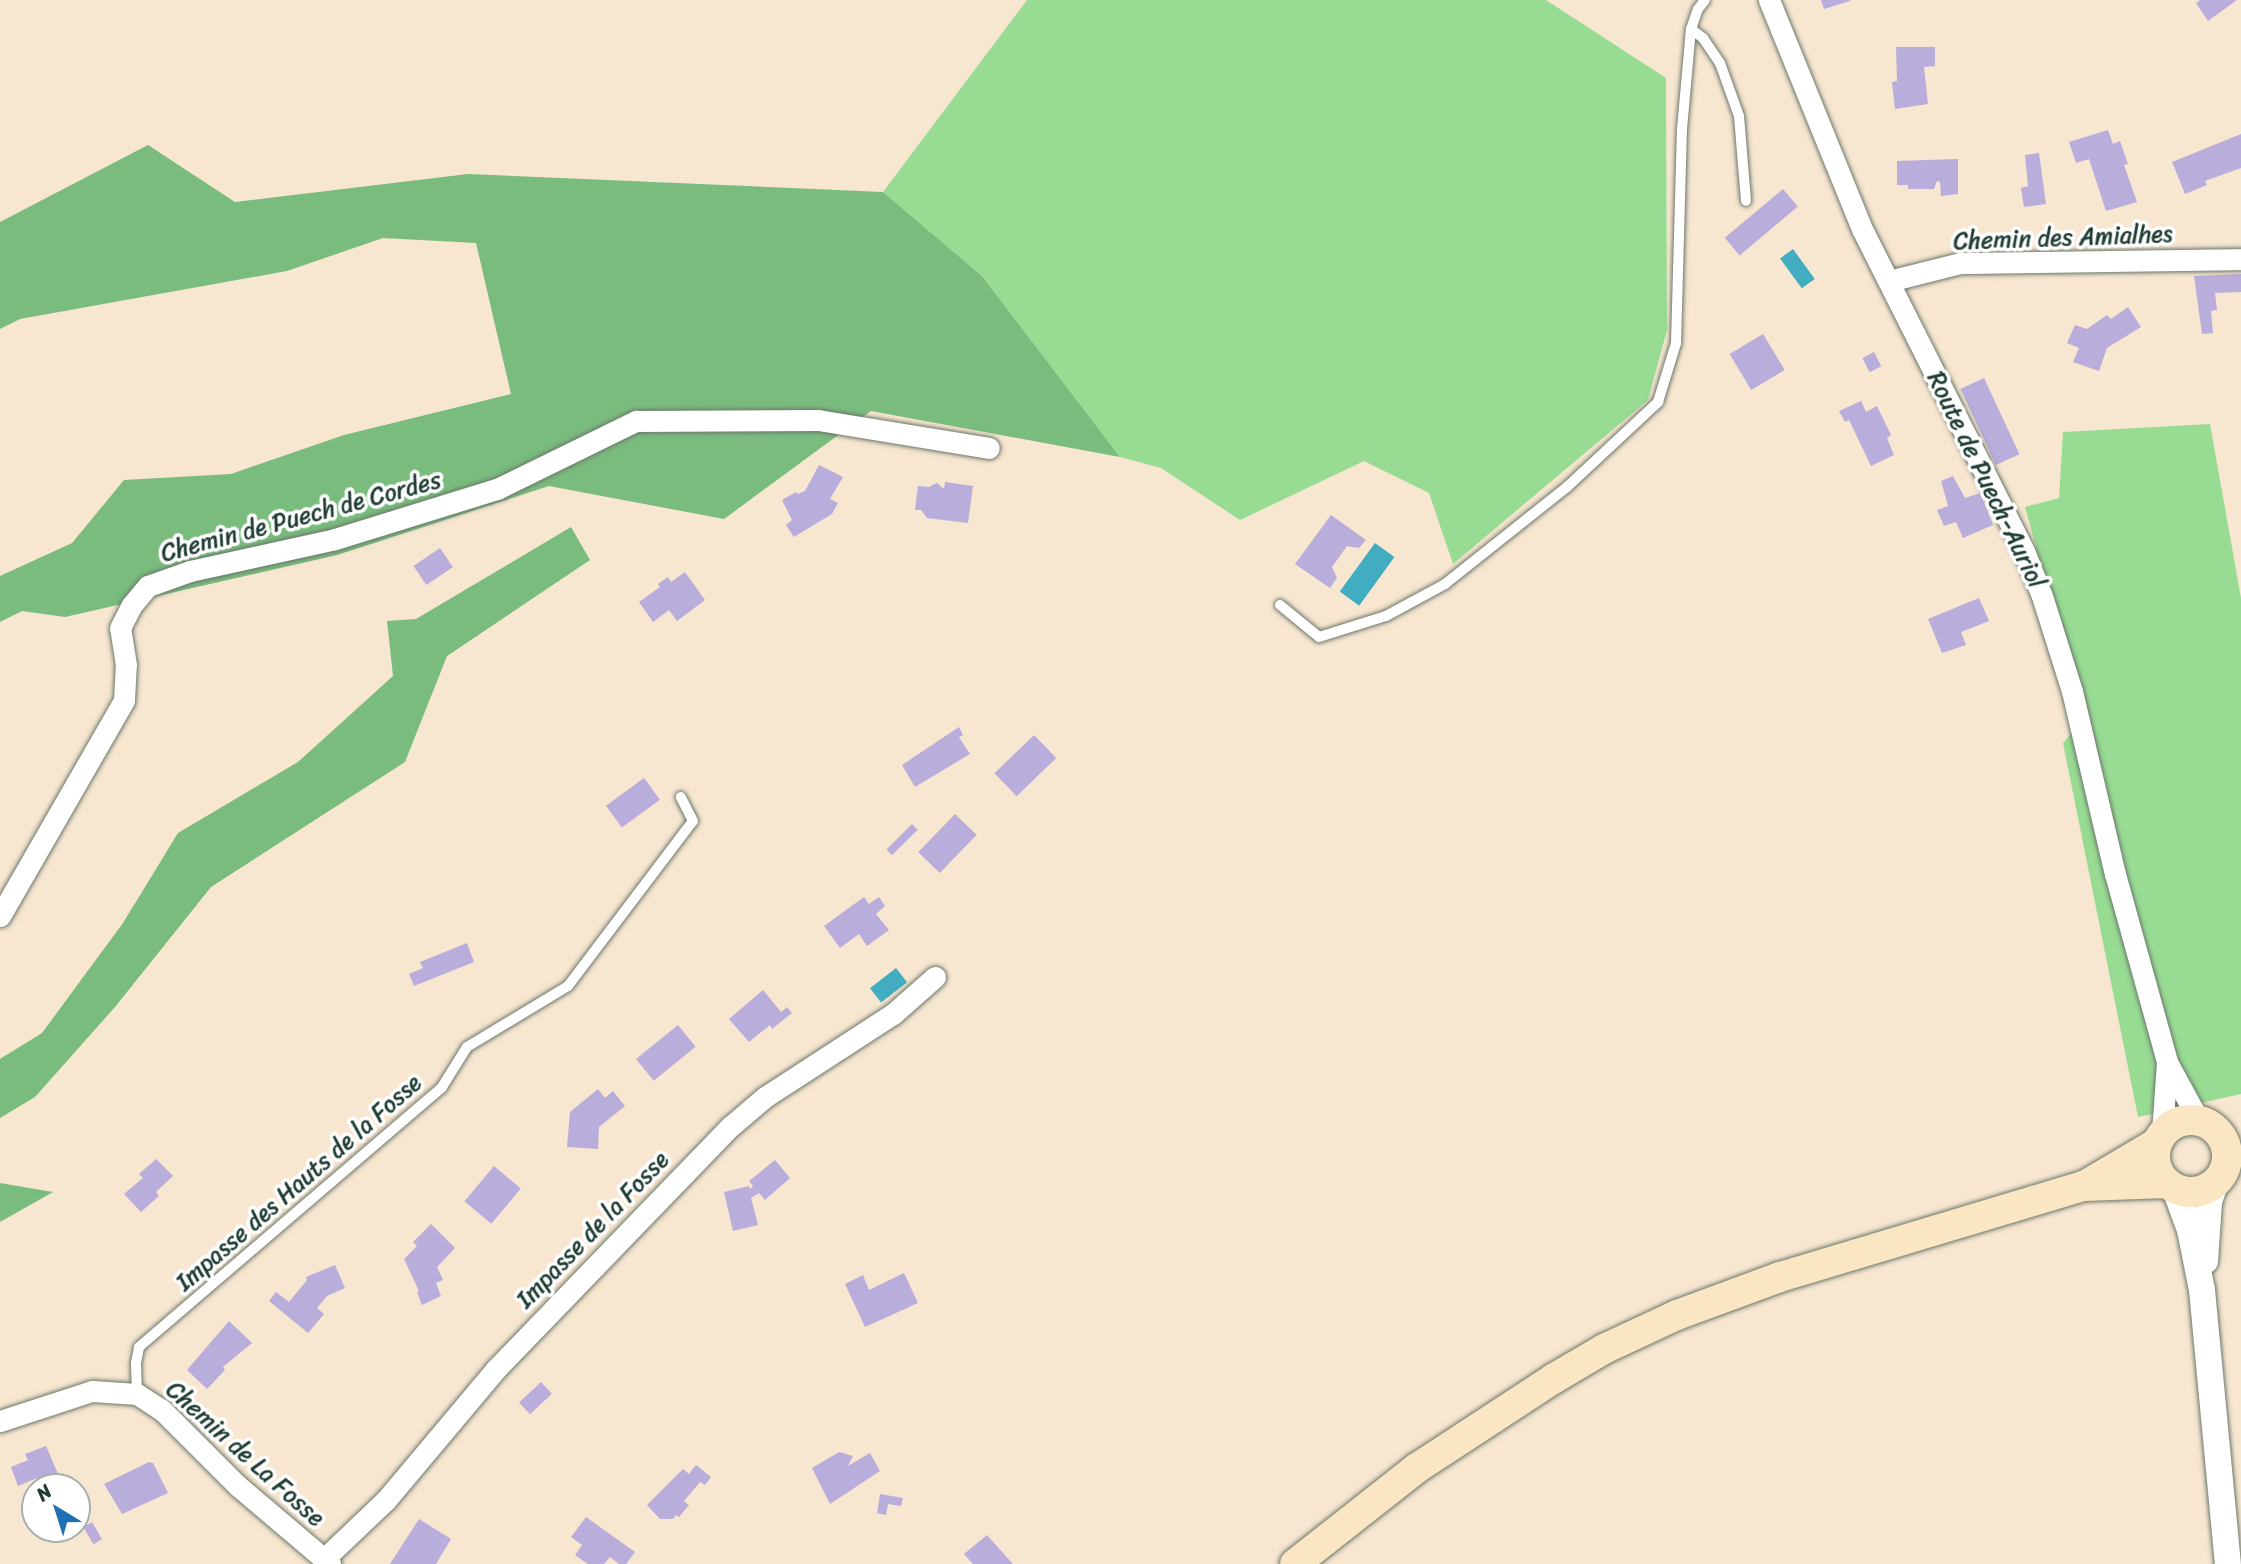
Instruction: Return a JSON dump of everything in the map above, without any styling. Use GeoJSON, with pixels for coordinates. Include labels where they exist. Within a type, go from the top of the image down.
{"type":"FeatureCollection","features":[{"type":"Feature","properties":{"kind":"main road"},"geometry":{"type":"LineString","coordinates":[[1295,1564],[1417,1468],[1553,1379],[1604,1349],[1677,1315],[1780,1277],[2083,1186],[2160,1138],[2182,1121],[2218,1126],[2226,1145],[2227,1168],[2196,1192],[2171,1186],[2083,1186]]}},
{"type":"Feature","properties":{"kind":"main road"},"geometry":{"type":"LineString","coordinates":[[2160,1138],[2155,1154],[2160,1175],[2171,1186]]}},
{"type":"Feature","properties":{"kind":"street","name":"Route de Puech-Auriol"},"geometry":{"type":"LineString","coordinates":[[1769,0],[1838,174],[2024,551],[2042,596],[2072,691],[2116,874],[2166,1062]]}},
{"type":"Feature","properties":{"kind":"street","name":"Chemin des Amialhes"},"geometry":{"type":"LineString","coordinates":[[1889,281],[1961,263],[2241,259]]}},
{"type":"Feature","properties":{"kind":"street","name":"Chemin de Puech de Cordes"},"geometry":{"type":"LineString","coordinates":[[0,916],[124,700],[126,665],[120,628],[131,606],[148,586],[190,570],[335,540],[497,489],[636,421],[818,420],[989,448]]}},
{"type":"Feature","properties":{"kind":"street","name":"Impasse de la Fosse"},"geometry":{"type":"LineString","coordinates":[[327,1562],[386,1500],[496,1369],[731,1126],[765,1097],[893,1014],[935,977]]}},
{"type":"Feature","properties":{"kind":"street"},"geometry":{"type":"LineString","coordinates":[[2166,1062],[2218,1126]]}},
{"type":"Feature","properties":{"kind":"street"},"geometry":{"type":"LineString","coordinates":[[2160,1138],[2166,1062]]}},
{"type":"Feature","properties":{"kind":"street"},"geometry":{"type":"LineString","coordinates":[[2202,1290],[2209,1202],[2227,1168]]}},
{"type":"Feature","properties":{"kind":"street"},"geometry":{"type":"LineString","coordinates":[[2171,1186],[2190,1230],[2202,1290],[2228,1564]]}},
{"type":"Feature","properties":{"kind":"street","name":"Chemin de La Fosse"},"geometry":{"type":"LineString","coordinates":[[0,1421],[92,1391],[137,1394],[162,1410],[238,1486],[327,1562]]}},
{"type":"Feature","properties":{"kind":"lane"},"geometry":{"type":"LineString","coordinates":[[1280,605],[1319,637],[1386,616],[1446,584],[1567,487],[1658,402],[1676,343],[1682,129],[1691,29],[1698,9],[1706,0]]}},
{"type":"Feature","properties":{"kind":"lane"},"geometry":{"type":"LineString","coordinates":[[1691,29],[1703,38],[1720,63],[1739,116],[1746,201]]}},
{"type":"Feature","properties":{"kind":"lane","name":"Impasse des Hauts de la Fosse"},"geometry":{"type":"LineString","coordinates":[[137,1394],[139,1347],[442,1087],[467,1047],[568,986],[693,821],[681,797]]}},
{"type":"Feature","properties":{"kind":"green space"},"geometry":{"type":"Polygon","coordinates":[[[1027,0],[1546,0],[1666,78],[1667,330],[1648,400],[1453,564],[1429,493],[1364,461],[1240,520],[1161,468],[1120,457],[982,276],[883,192],[1027,0]]]}},
{"type":"Feature","properties":{"kind":"green space"},"geometry":{"type":"Polygon","coordinates":[[[148,145],[235,202],[468,174],[883,192],[982,276],[1120,457],[871,411],[724,519],[549,486],[337,555],[65,617],[22,611],[0,622],[0,576],[72,543],[124,480],[231,474],[344,435],[511,394],[476,243],[383,238],[287,271],[20,319],[0,329],[0,222],[148,145]]]}},
{"type":"Feature","properties":{"kind":"green space"},"geometry":{"type":"Polygon","coordinates":[[[2210,424],[2241,598],[2241,1094],[2138,1117],[2063,743],[2084,719],[2025,507],[2059,498],[2063,432],[2210,424]]]}},
{"type":"Feature","properties":{"kind":"green space"},"geometry":{"type":"Polygon","coordinates":[[[571,527],[590,560],[447,656],[405,762],[211,887],[115,1007],[35,1097],[0,1118],[0,1059],[42,1033],[123,923],[178,833],[298,762],[393,676],[387,621],[416,619],[571,527]]]}},
{"type":"Feature","properties":{"kind":"green space"},"geometry":{"type":"Polygon","coordinates":[[[0,1183],[53,1192],[0,1222],[0,1183]]]}},
{"type":"Feature","properties":{"kind":"water"},"geometry":{"type":"Polygon","coordinates":[[[1793,249],[1815,279],[1802,288],[1780,258],[1793,249]]]}},
{"type":"Feature","properties":{"kind":"water"},"geometry":{"type":"Polygon","coordinates":[[[1375,543],[1394,557],[1359,606],[1340,592],[1375,543]]]}},
{"type":"Feature","properties":{"kind":"water"},"geometry":{"type":"Polygon","coordinates":[[[896,968],[907,982],[881,1003],[870,988],[896,968]]]}},
{"type":"Feature","properties":{"kind":"building"},"geometry":{"type":"Polygon","coordinates":[[[1821,0],[1850,0],[1850,1],[1824,9],[1821,0]]]}},
{"type":"Feature","properties":{"kind":"building"},"geometry":{"type":"Polygon","coordinates":[[[2200,0],[2237,0],[2208,21],[2196,3],[2200,0]]]}},
{"type":"Feature","properties":{"kind":"building"},"geometry":{"type":"Polygon","coordinates":[[[1896,47],[1935,47],[1935,66],[1924,67],[1928,104],[1895,109],[1892,82],[1897,81],[1896,47]]]}},
{"type":"Feature","properties":{"kind":"building"},"geometry":{"type":"Polygon","coordinates":[[[2108,130],[2113,144],[2120,141],[2128,164],[2124,165],[2137,202],[2106,211],[2089,159],[2076,163],[2069,142],[2108,130]]]}},
{"type":"Feature","properties":{"kind":"building"},"geometry":{"type":"Polygon","coordinates":[[[2241,134],[2241,168],[2205,181],[2207,185],[2185,194],[2172,162],[2241,134]]]}},
{"type":"Feature","properties":{"kind":"building"},"geometry":{"type":"Polygon","coordinates":[[[2039,153],[2046,204],[2024,207],[2021,188],[2028,186],[2025,155],[2039,153]]]}},
{"type":"Feature","properties":{"kind":"building"},"geometry":{"type":"Polygon","coordinates":[[[1958,159],[1958,194],[1941,196],[1940,182],[1937,181],[1934,189],[1908,189],[1908,185],[1897,185],[1897,161],[1958,159]]]}},
{"type":"Feature","properties":{"kind":"building"},"geometry":{"type":"Polygon","coordinates":[[[1783,189],[1798,207],[1740,255],[1725,238],[1783,189]]]}},
{"type":"Feature","properties":{"kind":"building"},"geometry":{"type":"Polygon","coordinates":[[[2241,274],[2241,292],[2215,293],[2217,310],[2211,311],[2213,333],[2202,334],[2194,276],[2241,274]]]}},
{"type":"Feature","properties":{"kind":"building"},"geometry":{"type":"Polygon","coordinates":[[[2128,307],[2141,327],[2107,348],[2099,371],[2073,362],[2079,348],[2067,343],[2075,325],[2087,329],[2107,315],[2111,319],[2128,307]]]}},
{"type":"Feature","properties":{"kind":"building"},"geometry":{"type":"Polygon","coordinates":[[[1763,334],[1785,370],[1751,390],[1730,354],[1763,334]]]}},
{"type":"Feature","properties":{"kind":"building"},"geometry":{"type":"Polygon","coordinates":[[[1874,352],[1881,366],[1870,372],[1862,358],[1874,352]]]}},
{"type":"Feature","properties":{"kind":"building"},"geometry":{"type":"Polygon","coordinates":[[[1984,378],[2019,454],[1996,465],[1960,389],[1984,378]]]}},
{"type":"Feature","properties":{"kind":"building"},"geometry":{"type":"Polygon","coordinates":[[[1861,401],[1866,412],[1877,406],[1891,435],[1887,438],[1894,455],[1871,466],[1849,420],[1845,422],[1839,411],[1861,401]]]}},
{"type":"Feature","properties":{"kind":"building"},"geometry":{"type":"Polygon","coordinates":[[[819,465],[843,477],[830,499],[838,503],[832,514],[794,537],[786,525],[792,520],[782,500],[796,492],[798,494],[805,491],[819,465]]]}},
{"type":"Feature","properties":{"kind":"building"},"geometry":{"type":"Polygon","coordinates":[[[1953,476],[1965,498],[1980,493],[1993,525],[1963,538],[1956,522],[1944,526],[1937,510],[1948,506],[1941,481],[1953,476]]]}},
{"type":"Feature","properties":{"kind":"building"},"geometry":{"type":"Polygon","coordinates":[[[945,482],[973,486],[968,523],[927,518],[921,510],[915,510],[918,486],[929,487],[937,483],[944,489],[945,482]]]}},
{"type":"Feature","properties":{"kind":"building"},"geometry":{"type":"Polygon","coordinates":[[[1331,515],[1366,540],[1359,548],[1347,546],[1332,567],[1337,578],[1330,588],[1295,564],[1331,515]]]}},
{"type":"Feature","properties":{"kind":"building"},"geometry":{"type":"Polygon","coordinates":[[[440,548],[453,567],[426,585],[413,566],[440,548]]]}},
{"type":"Feature","properties":{"kind":"building"},"geometry":{"type":"Polygon","coordinates":[[[685,572],[705,600],[677,621],[669,610],[653,622],[639,602],[660,587],[658,584],[668,577],[671,582],[685,572]]]}},
{"type":"Feature","properties":{"kind":"building"},"geometry":{"type":"Polygon","coordinates":[[[1979,598],[1989,621],[1961,632],[1966,645],[1942,653],[1928,619],[1979,598]]]}},
{"type":"Feature","properties":{"kind":"building"},"geometry":{"type":"Polygon","coordinates":[[[959,727],[963,735],[959,737],[970,754],[915,787],[902,765],[959,727]]]}},
{"type":"Feature","properties":{"kind":"building"},"geometry":{"type":"Polygon","coordinates":[[[1034,735],[1056,758],[1017,796],[994,773],[1034,735]]]}},
{"type":"Feature","properties":{"kind":"building"},"geometry":{"type":"Polygon","coordinates":[[[644,778],[660,800],[622,827],[606,806],[644,778]]]}},
{"type":"Feature","properties":{"kind":"building"},"geometry":{"type":"Polygon","coordinates":[[[955,814],[977,835],[940,873],[918,852],[955,814]]]}},
{"type":"Feature","properties":{"kind":"building"},"geometry":{"type":"Polygon","coordinates":[[[912,824],[918,830],[892,855],[887,849],[912,824]]]}},
{"type":"Feature","properties":{"kind":"building"},"geometry":{"type":"Polygon","coordinates":[[[864,897],[869,904],[879,897],[885,906],[876,914],[889,930],[867,946],[859,934],[840,948],[824,926],[864,897]]]}},
{"type":"Feature","properties":{"kind":"building"},"geometry":{"type":"Polygon","coordinates":[[[467,943],[474,962],[414,986],[409,974],[423,968],[420,962],[467,943]]]}},
{"type":"Feature","properties":{"kind":"building"},"geometry":{"type":"Polygon","coordinates":[[[763,990],[781,1012],[787,1007],[792,1013],[772,1029],[770,1025],[749,1042],[729,1019],[763,990]]]}},
{"type":"Feature","properties":{"kind":"building"},"geometry":{"type":"Polygon","coordinates":[[[678,1025],[696,1047],[654,1081],[636,1059],[678,1025]]]}},
{"type":"Feature","properties":{"kind":"building"},"geometry":{"type":"Polygon","coordinates":[[[598,1089],[605,1098],[613,1091],[625,1106],[599,1127],[598,1149],[567,1147],[570,1112],[598,1089]]]}},
{"type":"Feature","properties":{"kind":"building"},"geometry":{"type":"Polygon","coordinates":[[[156,1159],[173,1176],[156,1192],[159,1196],[141,1212],[124,1194],[143,1178],[139,1174],[156,1159]]]}},
{"type":"Feature","properties":{"kind":"building"},"geometry":{"type":"Polygon","coordinates":[[[775,1160],[790,1178],[765,1200],[759,1193],[751,1198],[758,1225],[733,1231],[724,1192],[749,1186],[750,1189],[753,1186],[749,1181],[775,1160]]]}},
{"type":"Feature","properties":{"kind":"building"},"geometry":{"type":"Polygon","coordinates":[[[494,1166],[521,1188],[491,1224],[464,1201],[494,1166]]]}},
{"type":"Feature","properties":{"kind":"building"},"geometry":{"type":"Polygon","coordinates":[[[431,1224],[455,1248],[437,1267],[443,1280],[436,1283],[441,1296],[422,1305],[417,1292],[419,1291],[404,1259],[417,1246],[413,1242],[431,1224]]]}},
{"type":"Feature","properties":{"kind":"building"},"geometry":{"type":"Polygon","coordinates":[[[335,1265],[345,1288],[327,1296],[317,1308],[324,1314],[308,1333],[269,1301],[276,1292],[289,1302],[307,1280],[306,1277],[335,1265]]]}},
{"type":"Feature","properties":{"kind":"building"},"geometry":{"type":"Polygon","coordinates":[[[904,1273],[918,1303],[865,1327],[845,1284],[863,1275],[869,1290],[904,1273]]]}},
{"type":"Feature","properties":{"kind":"building"},"geometry":{"type":"Polygon","coordinates":[[[229,1321],[252,1343],[223,1367],[225,1370],[207,1389],[187,1370],[229,1321]]]}},
{"type":"Feature","properties":{"kind":"building"},"geometry":{"type":"Polygon","coordinates":[[[541,1382],[552,1394],[530,1414],[519,1402],[541,1382]]]}},
{"type":"Feature","properties":{"kind":"building"},"geometry":{"type":"Polygon","coordinates":[[[46,1446],[58,1473],[21,1473],[21,1485],[18,1486],[11,1467],[28,1460],[25,1454],[46,1446]]]}},
{"type":"Feature","properties":{"kind":"building"},"geometry":{"type":"Polygon","coordinates":[[[839,1452],[853,1456],[848,1466],[870,1453],[880,1471],[830,1504],[812,1468],[839,1452]]]}},
{"type":"Feature","properties":{"kind":"building"},"geometry":{"type":"Polygon","coordinates":[[[149,1462],[153,1463],[168,1493],[122,1514],[104,1484],[149,1462]]]}},
{"type":"Feature","properties":{"kind":"building"},"geometry":{"type":"Polygon","coordinates":[[[696,1465],[711,1477],[705,1485],[700,1482],[684,1501],[689,1505],[679,1517],[676,1515],[673,1519],[660,1519],[647,1505],[683,1469],[689,1474],[696,1465]]]}},
{"type":"Feature","properties":{"kind":"building"},"geometry":{"type":"Polygon","coordinates":[[[880,1494],[903,1498],[901,1506],[888,1504],[886,1515],[877,1513],[880,1494]]]}},
{"type":"Feature","properties":{"kind":"building"},"geometry":{"type":"Polygon","coordinates":[[[586,1517],[635,1552],[626,1564],[619,1564],[610,1557],[604,1564],[588,1564],[575,1555],[582,1545],[571,1537],[586,1517]]]}},
{"type":"Feature","properties":{"kind":"building"},"geometry":{"type":"Polygon","coordinates":[[[419,1519],[451,1539],[436,1564],[390,1564],[419,1519]]]}},
{"type":"Feature","properties":{"kind":"building"},"geometry":{"type":"Polygon","coordinates":[[[92,1522],[102,1539],[93,1544],[91,1540],[92,1522]]]}},
{"type":"Feature","properties":{"kind":"building"},"geometry":{"type":"Polygon","coordinates":[[[987,1535],[1013,1564],[973,1564],[964,1554],[987,1535]]]}}]}
